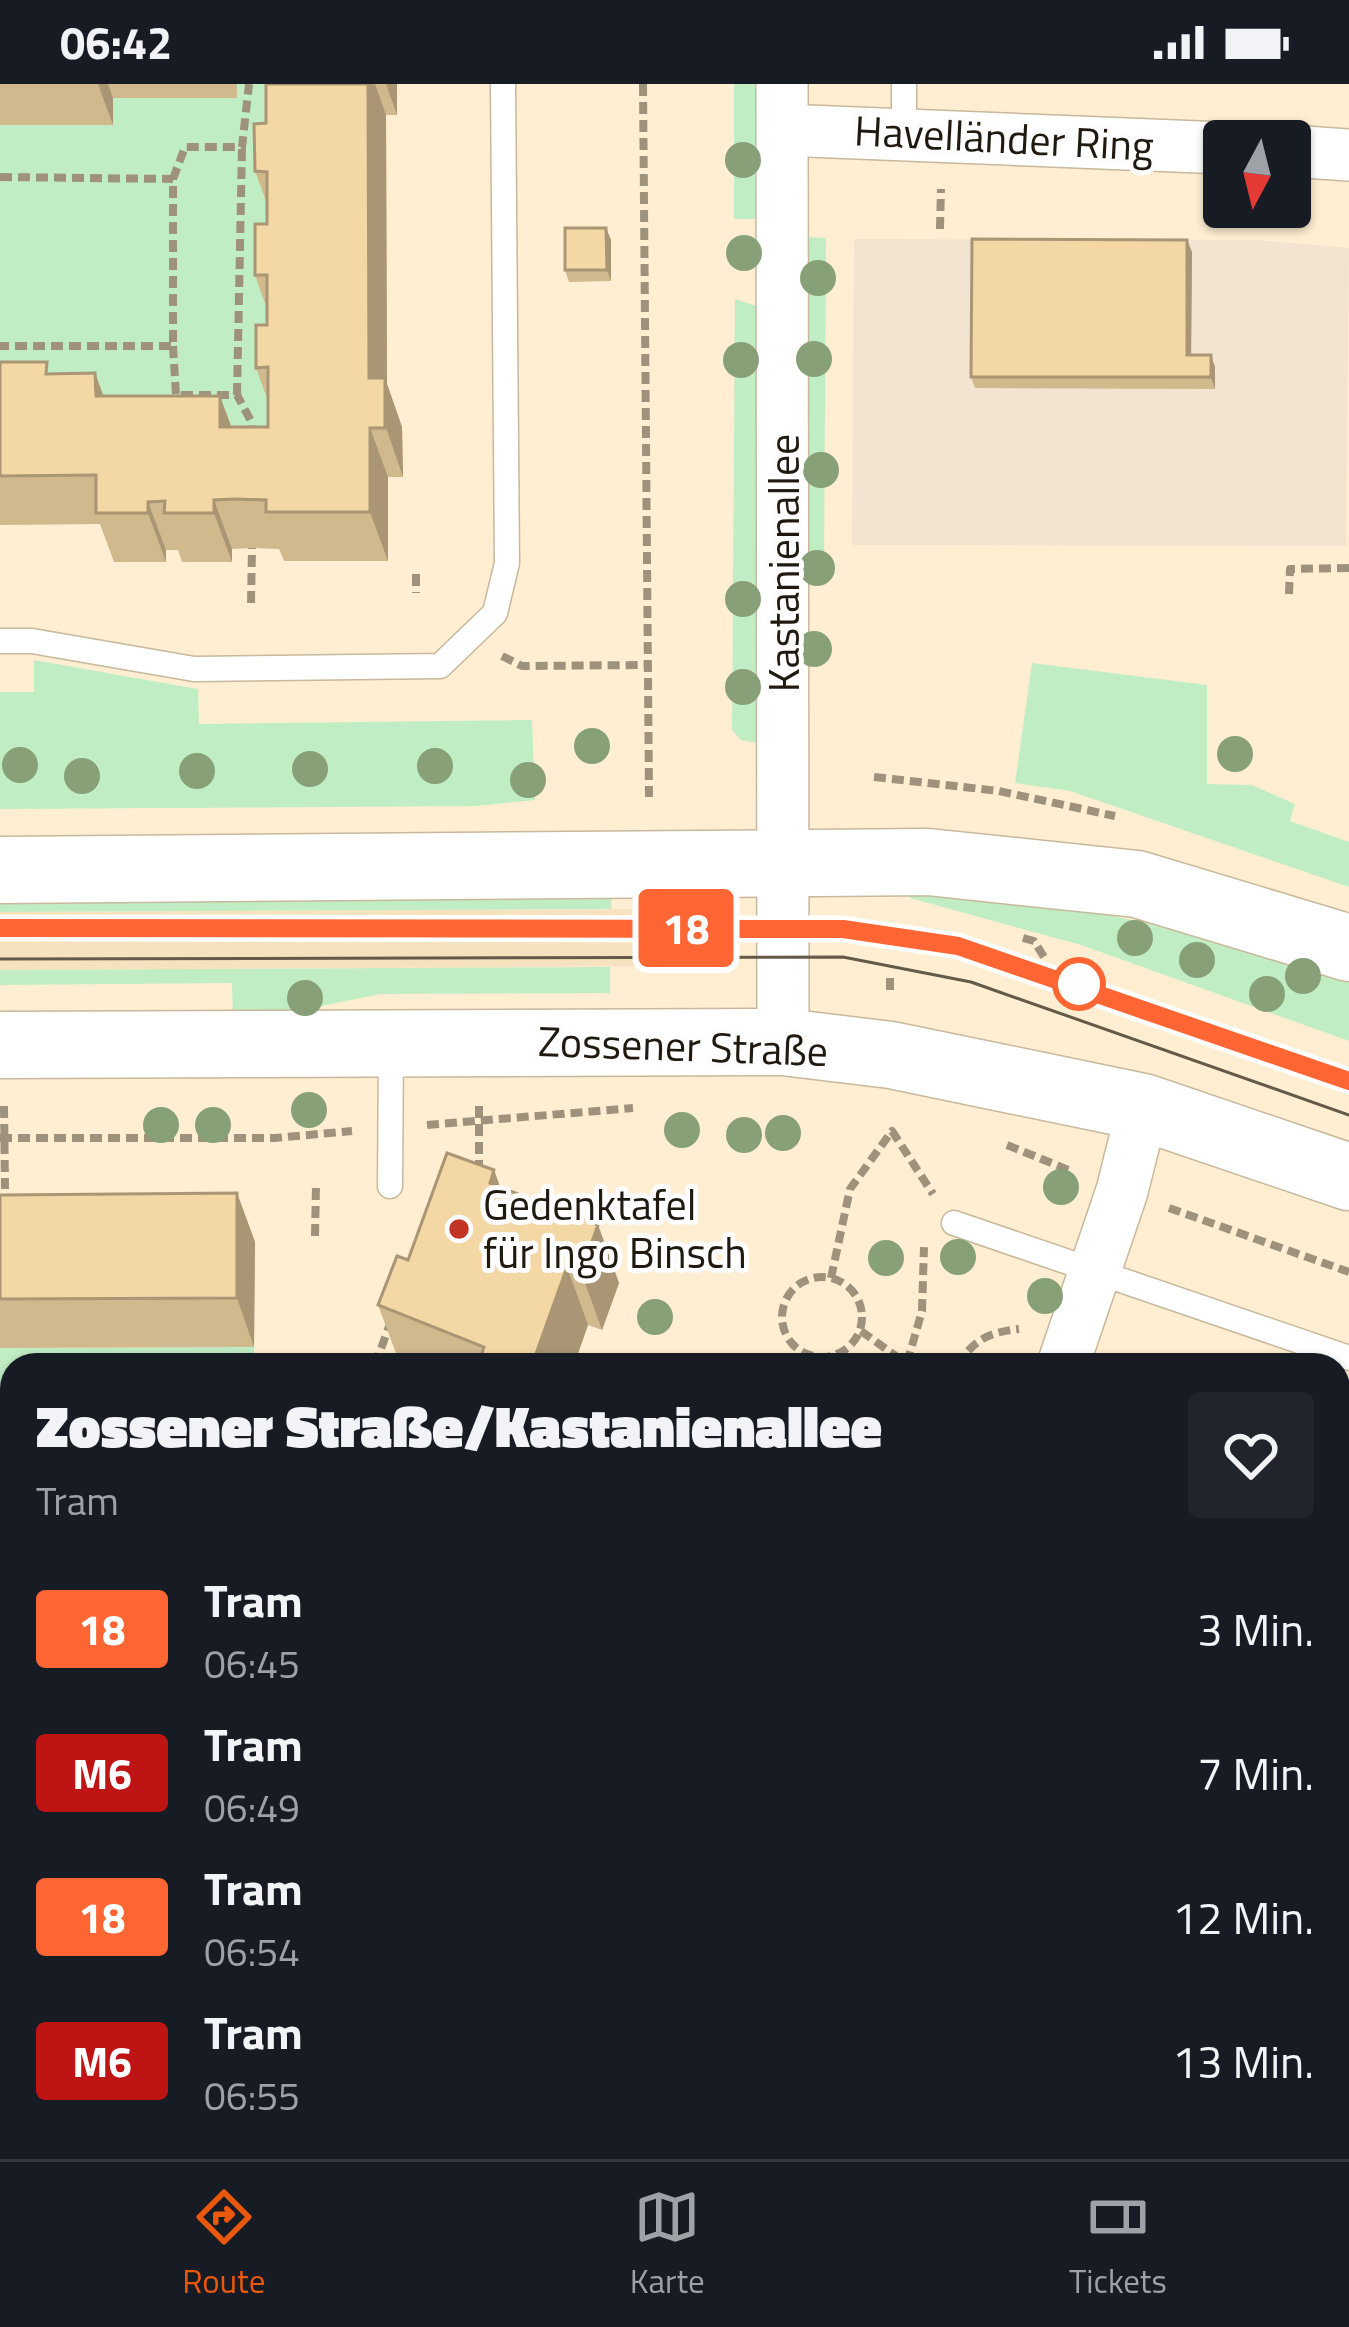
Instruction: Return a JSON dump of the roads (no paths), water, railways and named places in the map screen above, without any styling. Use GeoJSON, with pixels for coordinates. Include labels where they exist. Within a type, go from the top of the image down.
{"type":"FeatureCollection","features":[{"type":"Feature","properties":{"kind":"street","name":"Havelländer Ring"},"geometry":{"type":"LineString","coordinates":[[783,107],[904,136],[1203,147]]}},
{"type":"Feature","properties":{"kind":"street","name":"Kastanienallee"},"geometry":{"type":"LineString","coordinates":[[783,107],[783,1042]]}},
{"type":"Feature","properties":{"kind":"street"},"geometry":{"type":"LineString","coordinates":[[1311,152],[1349,155]]}},
{"type":"Feature","properties":{"kind":"street"},"geometry":{"type":"LineString","coordinates":[[0,870],[928,862],[1137,884],[1349,948]]}},
{"type":"Feature","properties":{"kind":"street","name":"Zossener Straße"},"geometry":{"type":"LineString","coordinates":[[2,1045],[783,1042],[891,1055],[1143,1106],[1349,1177]]}},
{"type":"Feature","properties":{"kind":"street"},"geometry":{"type":"LineString","coordinates":[[1068,1353],[1122,1191],[1143,1106]]}},
{"type":"Feature","properties":{"kind":"lane"},"geometry":{"type":"LineString","coordinates":[[0,641],[32,641],[194,669],[440,666],[495,613],[507,563],[503,84]]}},
{"type":"Feature","properties":{"kind":"lane"},"geometry":{"type":"LineString","coordinates":[[904,84],[904,136]]}},
{"type":"Feature","properties":{"kind":"lane"},"geometry":{"type":"LineString","coordinates":[[390,1186],[391,1042]]}},
{"type":"Feature","properties":{"kind":"lane"},"geometry":{"type":"LineString","coordinates":[[954,1223],[1335,1353]]}},
{"type":"Feature","properties":{"kind":"tram line"},"geometry":{"type":"LineString","coordinates":[[0,928],[843,929],[958,946],[1349,1081]]}},
{"type":"Feature","properties":{"kind":"tram line","name":"18"},"geometry":{"type":"LineString","coordinates":[[0,928],[843,929],[958,946],[1349,1081]]}},
{"type":"Feature","properties":{"kind":"tram line"},"geometry":{"type":"LineString","coordinates":[[0,959],[843,957],[971,982],[1349,1115]]}},
{"type":"Feature","properties":{"kind":"place","name":"Gedenktafel für Ingo Binsch"},"geometry":{"type":"Point","coordinates":[459,1229]}}]}
